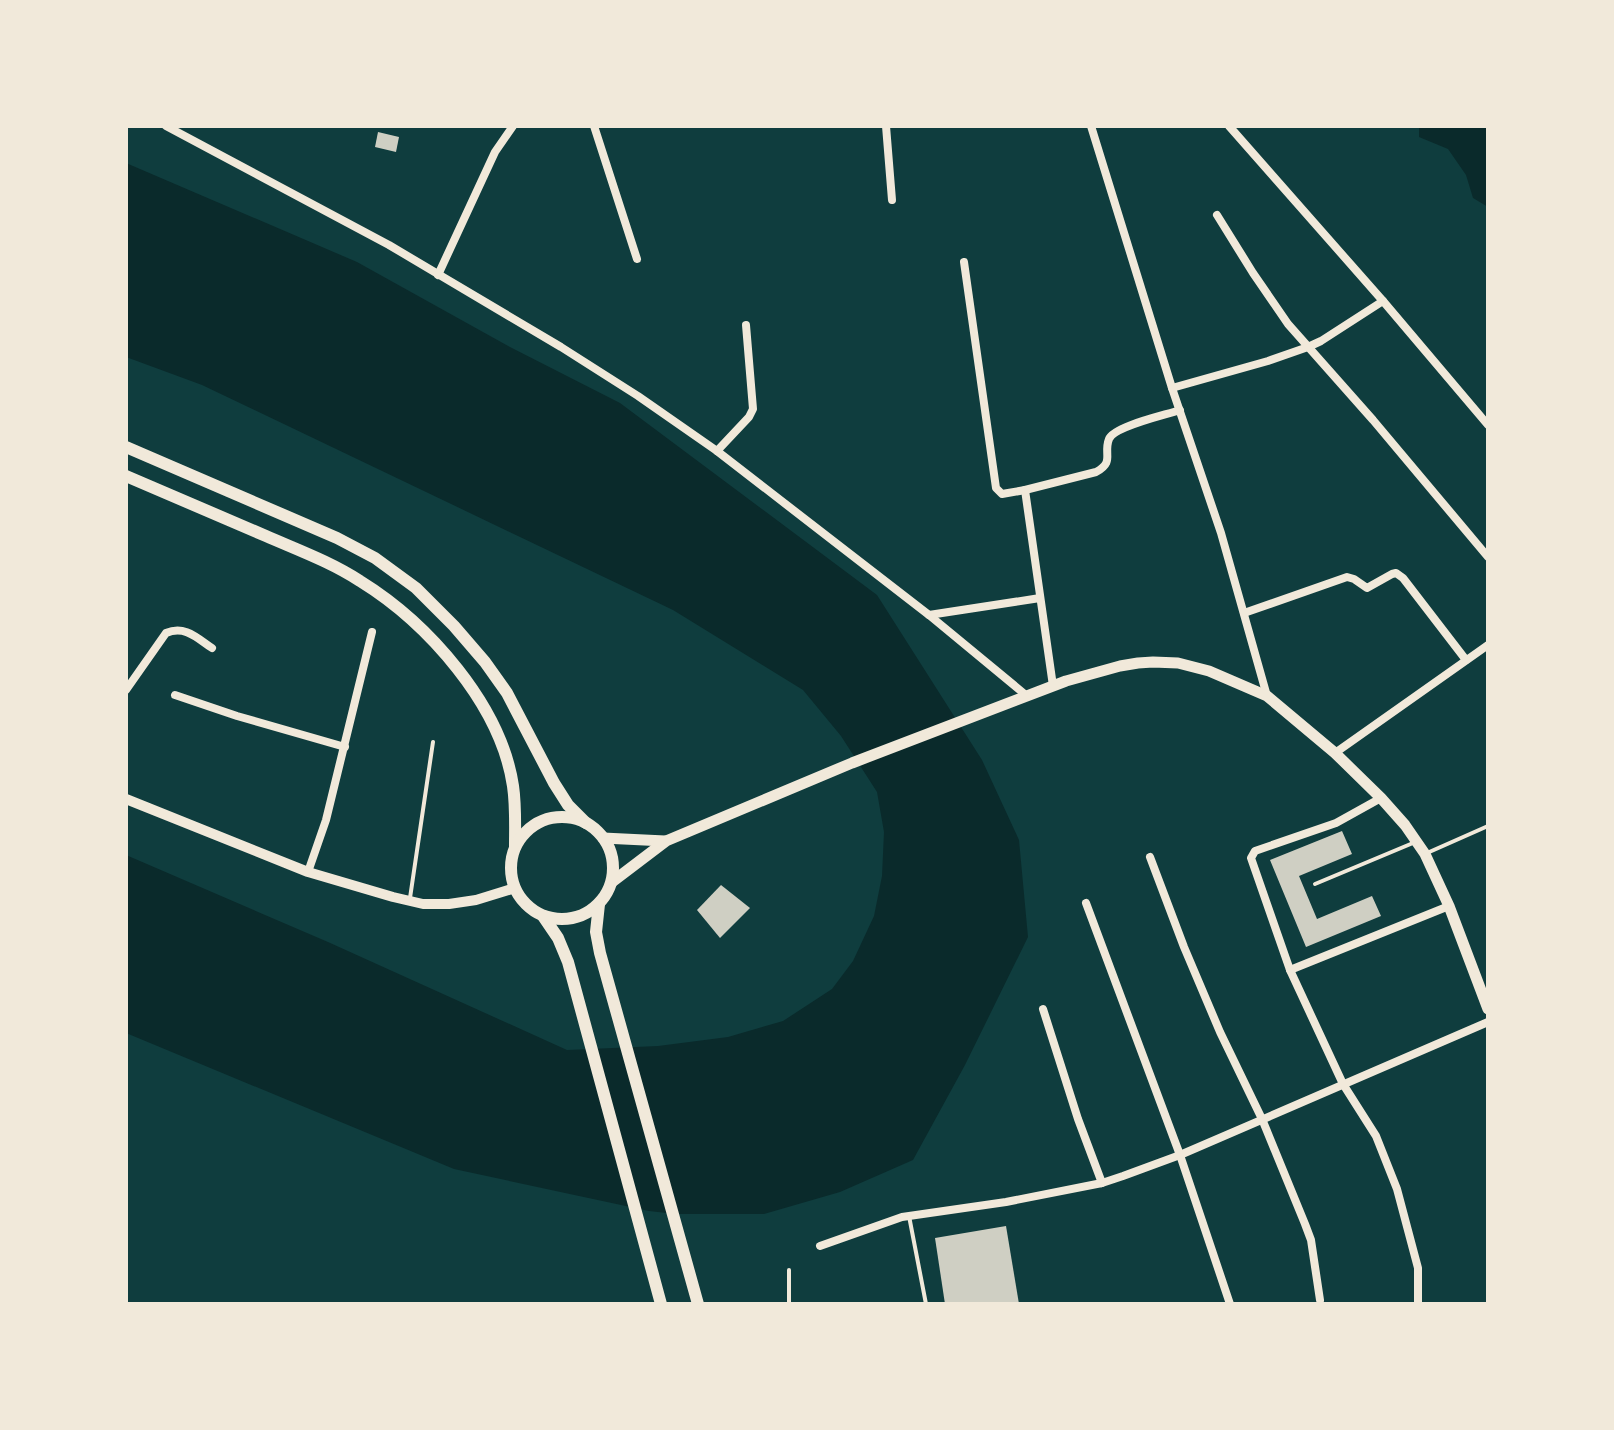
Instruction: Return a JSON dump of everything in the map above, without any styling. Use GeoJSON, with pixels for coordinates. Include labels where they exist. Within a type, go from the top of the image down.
{"type":"FeatureCollection","features":[{"type":"Feature","properties":{"kind":"main road"},"geometry":{"type":"LineString","coordinates":[[126,447],[337,538],[375,558],[416,588],[454,626],[507,693],[568,805],[603,838],[612,858],[612,882],[607,894],[589,913],[572,919],[543,916],[522,900],[515,888],[511,860],[515,847],[533,826],[545,820],[559,817],[586,823]]}},
{"type":"Feature","properties":{"kind":"main road"},"geometry":{"type":"LineString","coordinates":[[126,476],[327,562],[361,581],[426,635],[470,686],[491,721],[513,785],[515,847]]}},
{"type":"Feature","properties":{"kind":"main road"},"geometry":{"type":"LineString","coordinates":[[612,882],[666,841],[852,763],[1053,686],[1120,666],[1178,663],[1209,671],[1267,696],[1335,753],[1381,798],[1425,854],[1449,906],[1488,1009]]}},
{"type":"Feature","properties":{"kind":"main road"},"geometry":{"type":"LineString","coordinates":[[603,838],[666,841]]}},
{"type":"Feature","properties":{"kind":"main road"},"geometry":{"type":"LineString","coordinates":[[599,904],[596,932],[600,953],[698,1304]]}},
{"type":"Feature","properties":{"kind":"main road"},"geometry":{"type":"LineString","coordinates":[[543,916],[558,938],[568,962],[661,1304]]}},
{"type":"Feature","properties":{"kind":"street"},"geometry":{"type":"LineString","coordinates":[[166,126],[389,245],[595,368],[717,451],[929,615],[1027,696]]}},
{"type":"Feature","properties":{"kind":"street"},"geometry":{"type":"LineString","coordinates":[[438,275],[495,152],[513,126]]}},
{"type":"Feature","properties":{"kind":"street"},"geometry":{"type":"LineString","coordinates":[[594,126],[637,259]]}},
{"type":"Feature","properties":{"kind":"street"},"geometry":{"type":"LineString","coordinates":[[886,126],[892,200]]}},
{"type":"Feature","properties":{"kind":"street"},"geometry":{"type":"LineString","coordinates":[[1091,126],[1172,388],[1221,533],[1267,696]]}},
{"type":"Feature","properties":{"kind":"street"},"geometry":{"type":"LineString","coordinates":[[1229,126],[1488,425]]}},
{"type":"Feature","properties":{"kind":"street"},"geometry":{"type":"LineString","coordinates":[[1217,215],[1288,324],[1488,557]]}},
{"type":"Feature","properties":{"kind":"street"},"geometry":{"type":"LineString","coordinates":[[964,262],[996,488],[1002,494],[1096,472],[1108,461],[1108,440],[1113,434],[1180,410]]}},
{"type":"Feature","properties":{"kind":"street"},"geometry":{"type":"LineString","coordinates":[[1172,388],[1308,347],[1383,301]]}},
{"type":"Feature","properties":{"kind":"street"},"geometry":{"type":"LineString","coordinates":[[717,451],[753,409],[746,325]]}},
{"type":"Feature","properties":{"kind":"street"},"geometry":{"type":"LineString","coordinates":[[1025,490],[1053,686]]}},
{"type":"Feature","properties":{"kind":"street"},"geometry":{"type":"LineString","coordinates":[[1244,613],[1347,577],[1367,588],[1396,573],[1466,660]]}},
{"type":"Feature","properties":{"kind":"street"},"geometry":{"type":"LineString","coordinates":[[929,615],[1040,598]]}},
{"type":"Feature","properties":{"kind":"street"},"geometry":{"type":"LineString","coordinates":[[126,690],[166,633],[185,630],[212,648]]}},
{"type":"Feature","properties":{"kind":"street"},"geometry":{"type":"LineString","coordinates":[[308,872],[326,820],[372,632]]}},
{"type":"Feature","properties":{"kind":"street"},"geometry":{"type":"LineString","coordinates":[[1335,753],[1488,645]]}},
{"type":"Feature","properties":{"kind":"street"},"geometry":{"type":"LineString","coordinates":[[175,695],[345,747]]}},
{"type":"Feature","properties":{"kind":"street"},"geometry":{"type":"LineString","coordinates":[[1381,798],[1336,823],[1251,855],[1290,970],[1343,1084],[1376,1136],[1397,1189],[1418,1268],[1418,1304]]}},
{"type":"Feature","properties":{"kind":"street"},"geometry":{"type":"LineString","coordinates":[[126,799],[308,872],[423,904],[476,900],[515,888]]}},
{"type":"Feature","properties":{"kind":"street"},"geometry":{"type":"LineString","coordinates":[[1150,857],[1184,947],[1262,1119],[1311,1240],[1320,1300]]}},
{"type":"Feature","properties":{"kind":"street"},"geometry":{"type":"LineString","coordinates":[[1086,903],[1180,1155],[1230,1304]]}},
{"type":"Feature","properties":{"kind":"street"},"geometry":{"type":"LineString","coordinates":[[1290,970],[1449,906]]}},
{"type":"Feature","properties":{"kind":"street"},"geometry":{"type":"LineString","coordinates":[[1043,1009],[1102,1183]]}},
{"type":"Feature","properties":{"kind":"street"},"geometry":{"type":"LineString","coordinates":[[820,1246],[893,1219],[1006,1202],[1102,1183],[1180,1155],[1488,1022]]}},
{"type":"Feature","properties":{"kind":"lane"},"geometry":{"type":"LineString","coordinates":[[410,901],[433,742]]}},
{"type":"Feature","properties":{"kind":"lane"},"geometry":{"type":"LineString","coordinates":[[1425,854],[1488,826]]}},
{"type":"Feature","properties":{"kind":"lane"},"geometry":{"type":"LineString","coordinates":[[1315,884],[1417,842]]}},
{"type":"Feature","properties":{"kind":"lane"},"geometry":{"type":"LineString","coordinates":[[909,1216],[926,1304]]}},
{"type":"Feature","properties":{"kind":"lane"},"geometry":{"type":"LineString","coordinates":[[789,1270],[789,1304]]}},
{"type":"Feature","properties":{"kind":"water"},"geometry":{"type":"Polygon","coordinates":[[[1419,126],[1488,126],[1488,207],[1473,198],[1466,175],[1448,149],[1419,137],[1419,126]]]}},
{"type":"Feature","properties":{"kind":"water"},"geometry":{"type":"Polygon","coordinates":[[[126,163],[357,262],[510,347],[620,403],[877,595],[982,760],[1019,840],[1028,937],[965,1065],[913,1160],[840,1192],[764,1214],[649,1211],[454,1169],[126,1033],[126,855],[567,1050],[658,1046],[728,1037],[783,1021],[832,989],[853,961],[874,916],[882,876],[884,832],[877,792],[841,736],[803,690],[673,610],[202,385],[126,357],[126,163]]]}},
{"type":"Feature","properties":{"kind":"building"},"geometry":{"type":"Polygon","coordinates":[[[378,132],[399,137],[396,152],[375,147],[378,132]]]}},
{"type":"Feature","properties":{"kind":"building"},"geometry":{"type":"Polygon","coordinates":[[[1342,831],[1352,854],[1299,876],[1317,919],[1372,896],[1381,916],[1306,947],[1270,860],[1342,831]]]}},
{"type":"Feature","properties":{"kind":"building"},"geometry":{"type":"Polygon","coordinates":[[[721,885],[750,908],[720,938],[697,910],[721,885]]]}},
{"type":"Feature","properties":{"kind":"building"},"geometry":{"type":"Polygon","coordinates":[[[1006,1226],[1019,1304],[945,1304],[935,1238],[1006,1226]]]}}]}
